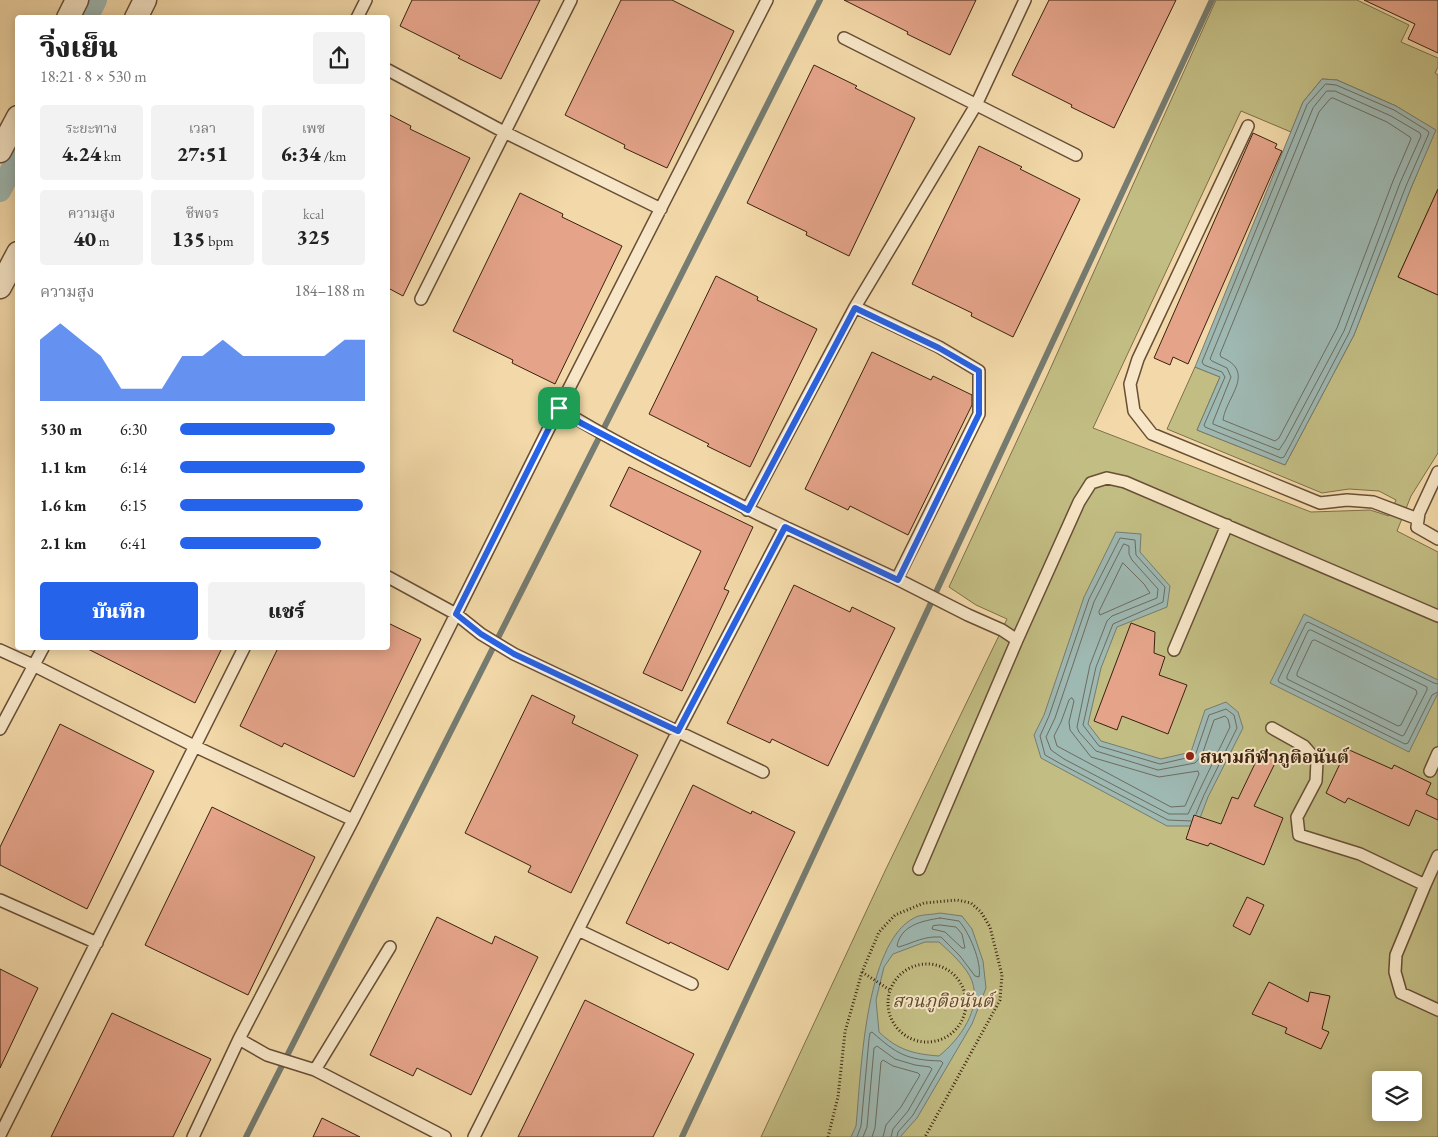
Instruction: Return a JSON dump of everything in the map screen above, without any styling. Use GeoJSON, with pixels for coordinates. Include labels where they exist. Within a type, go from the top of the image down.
{"type":"FeatureCollection","features":[{"type":"Feature","properties":{"kind":"street"},"geometry":{"type":"LineString","coordinates":[[70,15],[77,0]]}},
{"type":"Feature","properties":{"kind":"street"},"geometry":{"type":"LineString","coordinates":[[138,15],[145,0]]}},
{"type":"Feature","properties":{"kind":"street"},"geometry":{"type":"LineString","coordinates":[[0,151],[15,123]]}},
{"type":"Feature","properties":{"kind":"street"},"geometry":{"type":"LineString","coordinates":[[0,287],[15,259]]}},
{"type":"Feature","properties":{"kind":"lane"},"geometry":{"type":"LineString","coordinates":[[358,15],[366,0]]}},
{"type":"Feature","properties":{"kind":"lane"},"geometry":{"type":"LineString","coordinates":[[421,299],[570,0]]}},
{"type":"Feature","properties":{"kind":"lane"},"geometry":{"type":"LineString","coordinates":[[193,1137],[239,1039],[353,820],[559,408],[767,0]]}},
{"type":"Feature","properties":{"kind":"lane"},"geometry":{"type":"LineString","coordinates":[[748,510],[855,308],[976,105],[1025,0]]}},
{"type":"Feature","properties":{"kind":"lane"},"geometry":{"type":"LineString","coordinates":[[844,38],[1076,156]]}},
{"type":"Feature","properties":{"kind":"lane"},"geometry":{"type":"LineString","coordinates":[[390,71],[504,132],[661,209]]}},
{"type":"Feature","properties":{"kind":"lane"},"geometry":{"type":"LineString","coordinates":[[1248,126],[1138,359],[1130,384],[1134,411],[1152,434],[1320,503],[1347,500],[1372,502],[1418,519]]}},
{"type":"Feature","properties":{"kind":"lane"},"geometry":{"type":"LineString","coordinates":[[855,308],[939,348],[979,371],[979,414],[898,580]]}},
{"type":"Feature","properties":{"kind":"lane"},"geometry":{"type":"LineString","coordinates":[[559,408],[581,423],[748,510],[1002,630],[1017,640]]}},
{"type":"Feature","properties":{"kind":"lane"},"geometry":{"type":"LineString","coordinates":[[1438,472],[1419,512],[1417,527],[1438,540]]}},
{"type":"Feature","properties":{"kind":"lane"},"geometry":{"type":"LineString","coordinates":[[919,869],[1017,640],[1080,502],[1091,483],[1107,478],[1125,482],[1438,616]]}},
{"type":"Feature","properties":{"kind":"lane"},"geometry":{"type":"LineString","coordinates":[[1174,650],[1227,525]]}},
{"type":"Feature","properties":{"kind":"lane"},"geometry":{"type":"LineString","coordinates":[[474,1137],[678,731],[785,527]]}},
{"type":"Feature","properties":{"kind":"lane"},"geometry":{"type":"LineString","coordinates":[[390,578],[456,614],[481,634],[514,654],[763,772]]}},
{"type":"Feature","properties":{"kind":"lane"},"geometry":{"type":"LineString","coordinates":[[0,650],[194,746],[353,820]]}},
{"type":"Feature","properties":{"kind":"lane"},"geometry":{"type":"LineString","coordinates":[[0,729],[41,650]]}},
{"type":"Feature","properties":{"kind":"lane"},"geometry":{"type":"LineString","coordinates":[[0,1135],[243,650]]}},
{"type":"Feature","properties":{"kind":"lane"},"geometry":{"type":"LineString","coordinates":[[1272,728],[1304,746],[1317,761],[1316,781],[1297,817],[1299,835],[1360,854],[1425,885]]}},
{"type":"Feature","properties":{"kind":"lane"},"geometry":{"type":"LineString","coordinates":[[1430,771],[1438,753]]}},
{"type":"Feature","properties":{"kind":"lane"},"geometry":{"type":"LineString","coordinates":[[1438,856],[1396,955],[1395,972],[1401,993],[1438,1010]]}},
{"type":"Feature","properties":{"kind":"lane"},"geometry":{"type":"LineString","coordinates":[[0,900],[97,943]]}},
{"type":"Feature","properties":{"kind":"lane"},"geometry":{"type":"LineString","coordinates":[[578,930],[692,984]]}},
{"type":"Feature","properties":{"kind":"lane"},"geometry":{"type":"LineString","coordinates":[[315,1070],[390,947]]}},
{"type":"Feature","properties":{"kind":"lane"},"geometry":{"type":"LineString","coordinates":[[239,1039],[267,1055],[315,1070],[445,1137]]}},
{"type":"Feature","properties":{"kind":"path"},"geometry":{"type":"LineString","coordinates":[[828,1137],[838,1097],[845,1032],[862,972],[879,932],[895,915],[924,903],[957,900],[971,903],[981,912],[990,927],[1002,976],[1000,1000],[925,1137]]}},
{"type":"Feature","properties":{"kind":"path"},"geometry":{"type":"LineString","coordinates":[[918,964],[932,964],[944,967],[955,975],[962,986],[966,998],[965,1012],[960,1024],[951,1034],[940,1040],[927,1042],[915,1040],[904,1034],[892,1020],[889,1014],[888,1002],[890,990],[896,978],[906,969],[918,964]]}},
{"type":"Feature","properties":{"kind":"path"},"geometry":{"type":"LineString","coordinates":[[862,972],[890,990]]}},
{"type":"Feature","properties":{"kind":"green space","name":"สนามกีฬาภูติอนันต์"},"geometry":{"type":"Polygon","coordinates":[[[1216,0],[1357,0],[1409,25],[1401,42],[1438,58],[1438,67],[1435,73],[1438,75],[1438,189],[1398,277],[1438,295],[1438,453],[1411,496],[1397,531],[1438,552],[1438,1137],[761,1137],[885,871],[1007,619],[976,605],[949,587],[1047,376],[1216,0]],[[1322,79],[1303,102],[1291,132],[1241,111],[1093,428],[1311,512],[1370,510],[1389,516],[1396,500],[1379,491],[1349,489],[1322,493],[1167,429],[1195,367],[1220,377],[1197,430],[1285,465],[1354,335],[1435,130],[1396,106],[1337,80],[1322,79]]]}},
{"type":"Feature","properties":{"kind":"water"},"geometry":{"type":"Polygon","coordinates":[[[1322,79],[1337,80],[1396,106],[1436,130],[1411,188],[1354,335],[1285,465],[1197,430],[1220,377],[1195,367],[1303,102],[1322,79]]]}},
{"type":"Feature","properties":{"kind":"water"},"geometry":{"type":"Polygon","coordinates":[[[1116,532],[1141,534],[1140,552],[1170,586],[1167,607],[1117,627],[1101,668],[1088,724],[1101,741],[1161,759],[1191,752],[1205,710],[1226,702],[1238,712],[1243,728],[1208,797],[1197,826],[1167,826],[1041,758],[1034,735],[1044,715],[1084,597],[1116,532]]]}},
{"type":"Feature","properties":{"kind":"water"},"geometry":{"type":"Polygon","coordinates":[[[1304,614],[1438,680],[1438,693],[1409,752],[1270,683],[1304,614]]]}},
{"type":"Feature","properties":{"kind":"water"},"geometry":{"type":"Polygon","coordinates":[[[940,913],[962,916],[972,929],[983,961],[986,988],[972,1024],[917,1118],[900,1137],[851,1137],[856,1126],[863,1045],[868,1013],[875,982],[885,954],[897,932],[914,918],[940,913]],[[925,942],[893,954],[884,967],[876,1000],[879,1032],[906,1050],[939,1056],[954,1041],[967,1023],[974,1002],[974,992],[972,981],[966,970],[939,942],[925,942]]]}},
{"type":"Feature","properties":{"kind":"building"},"geometry":{"type":"Polygon","coordinates":[[[412,0],[540,0],[501,79],[400,26],[412,0]]]}},
{"type":"Feature","properties":{"kind":"building"},"geometry":{"type":"Polygon","coordinates":[[[621,0],[672,0],[734,31],[667,168],[624,148],[625,145],[565,115],[621,0]]]}},
{"type":"Feature","properties":{"kind":"building"},"geometry":{"type":"Polygon","coordinates":[[[844,0],[976,0],[950,55],[844,0]]]}},
{"type":"Feature","properties":{"kind":"building"},"geometry":{"type":"Polygon","coordinates":[[[1049,0],[1176,0],[1114,128],[1012,75],[1049,0]]]}},
{"type":"Feature","properties":{"kind":"building"},"geometry":{"type":"Polygon","coordinates":[[[1364,0],[1438,0],[1438,53],[1408,39],[1415,24],[1364,0]]]}},
{"type":"Feature","properties":{"kind":"building"},"geometry":{"type":"Polygon","coordinates":[[[814,65],[915,118],[849,256],[806,235],[807,232],[747,203],[814,65]]]}},
{"type":"Feature","properties":{"kind":"building"},"geometry":{"type":"Polygon","coordinates":[[[390,115],[411,126],[410,129],[470,158],[403,296],[390,289],[390,115]]]}},
{"type":"Feature","properties":{"kind":"building"},"geometry":{"type":"Polygon","coordinates":[[[1253,133],[1277,144],[1275,148],[1282,151],[1188,364],[1173,357],[1170,365],[1154,358],[1253,133]]]}},
{"type":"Feature","properties":{"kind":"building"},"geometry":{"type":"Polygon","coordinates":[[[979,146],[1080,199],[1013,337],[971,316],[972,313],[912,284],[979,146]]]}},
{"type":"Feature","properties":{"kind":"building"},"geometry":{"type":"Polygon","coordinates":[[[1438,189],[1438,295],[1398,277],[1438,189]]]}},
{"type":"Feature","properties":{"kind":"building"},"geometry":{"type":"Polygon","coordinates":[[[520,193],[563,214],[562,217],[622,246],[555,384],[512,363],[513,360],[453,331],[520,193]]]}},
{"type":"Feature","properties":{"kind":"building"},"geometry":{"type":"Polygon","coordinates":[[[716,276],[758,297],[757,300],[817,329],[750,467],[649,414],[716,276]]]}},
{"type":"Feature","properties":{"kind":"building"},"geometry":{"type":"Polygon","coordinates":[[[872,352],[931,380],[933,376],[972,395],[972,405],[908,535],[850,506],[848,510],[805,489],[872,352]]]}},
{"type":"Feature","properties":{"kind":"building"},"geometry":{"type":"Polygon","coordinates":[[[629,467],[753,527],[724,589],[729,591],[682,691],[643,673],[701,551],[610,506],[629,467]]]}},
{"type":"Feature","properties":{"kind":"building"},"geometry":{"type":"Polygon","coordinates":[[[794,585],[850,612],[852,607],[895,628],[828,766],[772,739],[770,743],[727,723],[794,585]]]}},
{"type":"Feature","properties":{"kind":"building"},"geometry":{"type":"Polygon","coordinates":[[[1131,623],[1155,632],[1154,653],[1165,657],[1159,675],[1187,685],[1168,734],[1122,716],[1117,730],[1094,721],[1131,623]]]}},
{"type":"Feature","properties":{"kind":"building"},"geometry":{"type":"Polygon","coordinates":[[[390,624],[421,639],[354,777],[284,743],[282,747],[240,726],[277,650],[390,650],[390,624]]]}},
{"type":"Feature","properties":{"kind":"building"},"geometry":{"type":"Polygon","coordinates":[[[90,650],[221,650],[195,703],[90,650]]]}},
{"type":"Feature","properties":{"kind":"building"},"geometry":{"type":"Polygon","coordinates":[[[532,695],[575,716],[572,723],[638,755],[571,893],[528,872],[531,866],[465,833],[532,695]]]}},
{"type":"Feature","properties":{"kind":"building"},"geometry":{"type":"Polygon","coordinates":[[[60,724],[154,771],[87,909],[0,865],[0,847],[60,724]]]}},
{"type":"Feature","properties":{"kind":"building"},"geometry":{"type":"Polygon","coordinates":[[[1262,749],[1278,757],[1254,806],[1283,818],[1264,865],[1210,843],[1208,846],[1186,839],[1194,815],[1221,824],[1232,797],[1238,799],[1262,749]]]}},
{"type":"Feature","properties":{"kind":"building"},"geometry":{"type":"Polygon","coordinates":[[[1347,749],[1392,769],[1394,765],[1431,783],[1426,794],[1438,800],[1438,820],[1416,810],[1409,826],[1348,798],[1345,803],[1326,793],[1347,749]]]}},
{"type":"Feature","properties":{"kind":"building"},"geometry":{"type":"Polygon","coordinates":[[[693,785],[751,814],[752,811],[795,832],[728,970],[626,923],[693,785]]]}},
{"type":"Feature","properties":{"kind":"building"},"geometry":{"type":"Polygon","coordinates":[[[212,807],[315,857],[248,995],[145,945],[212,807]]]}},
{"type":"Feature","properties":{"kind":"building"},"geometry":{"type":"Polygon","coordinates":[[[1247,897],[1264,905],[1250,935],[1233,926],[1247,897]]]}},
{"type":"Feature","properties":{"kind":"building"},"geometry":{"type":"Polygon","coordinates":[[[437,917],[492,944],[495,936],[538,957],[471,1095],[417,1068],[413,1076],[370,1055],[437,917]]]}},
{"type":"Feature","properties":{"kind":"building"},"geometry":{"type":"Polygon","coordinates":[[[0,969],[38,988],[0,1068],[0,969]]]}},
{"type":"Feature","properties":{"kind":"building"},"geometry":{"type":"Polygon","coordinates":[[[1269,982],[1308,1002],[1310,992],[1330,996],[1322,1029],[1329,1032],[1321,1049],[1285,1033],[1287,1028],[1252,1014],[1269,982]]]}},
{"type":"Feature","properties":{"kind":"building"},"geometry":{"type":"Polygon","coordinates":[[[585,1000],[694,1054],[653,1137],[518,1137],[585,1000]]]}},
{"type":"Feature","properties":{"kind":"building"},"geometry":{"type":"Polygon","coordinates":[[[112,1013],[211,1059],[173,1137],[51,1137],[112,1013]]]}},
{"type":"Feature","properties":{"kind":"building"},"geometry":{"type":"Polygon","coordinates":[[[322,1118],[360,1137],[313,1137],[322,1118]]]}},
{"type":"Feature","properties":{"kind":"waterway"},"geometry":{"type":"LineString","coordinates":[[88,15],[96,0]]}},
{"type":"Feature","properties":{"kind":"waterway"},"geometry":{"type":"LineString","coordinates":[[246,1137],[820,0]]}},
{"type":"Feature","properties":{"kind":"waterway"},"geometry":{"type":"LineString","coordinates":[[682,1137],[1212,0]]}},
{"type":"Feature","properties":{"kind":"waterway"},"geometry":{"type":"LineString","coordinates":[[0,191],[15,163]]}},
{"type":"Feature","properties":{"kind":"place","name":"สนามกีฬาภูติอนันต์"},"geometry":{"type":"Point","coordinates":[1190,756]}},
{"type":"Feature","properties":{"kind":"route"},"geometry":{"type":"LineString","coordinates":[[855,308],[939,348],[979,371],[979,414],[898,580],[785,527],[678,731],[514,654],[481,634],[456,614],[559,408],[581,423],[748,510],[855,308]]}},
{"type":"Feature","properties":{"kind":"park label","name":"สวนภูติอนันต์"},"geometry":{"type":"Point","coordinates":[943,1000]}}]}
